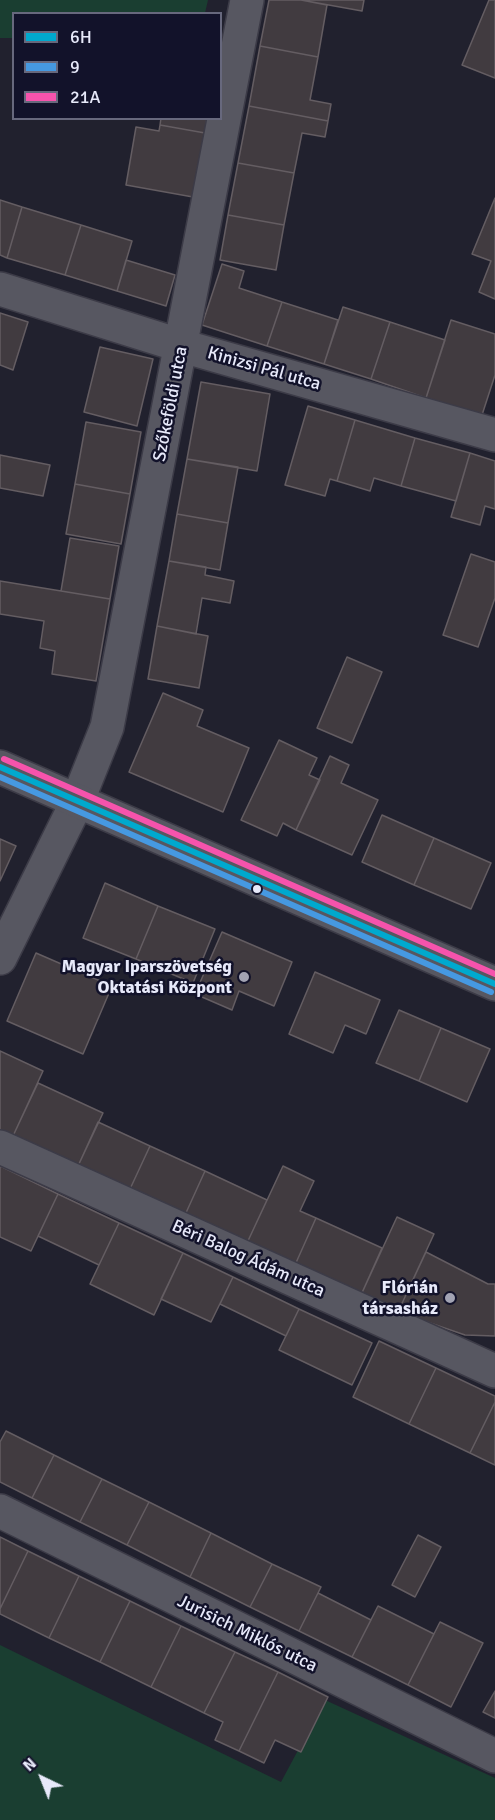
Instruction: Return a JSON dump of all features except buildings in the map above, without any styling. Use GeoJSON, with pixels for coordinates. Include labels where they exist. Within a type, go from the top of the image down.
{"type":"FeatureCollection","features":[{"type":"Feature","properties":{"kind":"street","name":"Szőkeföldi utca"},"geometry":{"type":"LineString","coordinates":[[0,958],[77,802],[107,728],[247,0]]}},
{"type":"Feature","properties":{"kind":"street","name":"Kinizsi Pál utca"},"geometry":{"type":"LineString","coordinates":[[0,289],[182,346],[495,435]]}},
{"type":"Feature","properties":{"kind":"street"},"geometry":{"type":"LineString","coordinates":[[0,767],[495,984]]}},
{"type":"Feature","properties":{"kind":"street","name":"Béri Balog Ádám utca"},"geometry":{"type":"LineString","coordinates":[[0,1148],[495,1371]]}},
{"type":"Feature","properties":{"kind":"street","name":"Jurisich Miklós utca"},"geometry":{"type":"LineString","coordinates":[[0,1511],[495,1756]]}},
{"type":"Feature","properties":{"kind":"green space"},"geometry":{"type":"Polygon","coordinates":[[[0,0],[208,0],[205,12],[12,12],[12,38],[0,38],[0,0]]]}},
{"type":"Feature","properties":{"kind":"green space"},"geometry":{"type":"Polygon","coordinates":[[[0,1645],[281,1782],[325,1700],[495,1778],[495,1820],[0,1820],[0,1645]]]}},
{"type":"Feature","properties":{"kind":"transit line","name":"21A"},"geometry":{"type":"LineString","coordinates":[[4,759],[495,974]]}},
{"type":"Feature","properties":{"kind":"transit line","name":"6H"},"geometry":{"type":"LineString","coordinates":[[0,767],[495,984]]}},
{"type":"Feature","properties":{"kind":"transit line","name":"9"},"geometry":{"type":"LineString","coordinates":[[0,777],[491,992]]}},
{"type":"Feature","properties":{"kind":"place","name":"Magyar Iparszövetség Oktatási Központ"},"geometry":{"type":"Point","coordinates":[244,977]}},
{"type":"Feature","properties":{"kind":"place","name":"Flórián társasház"},"geometry":{"type":"Point","coordinates":[450,1298]}}]}
